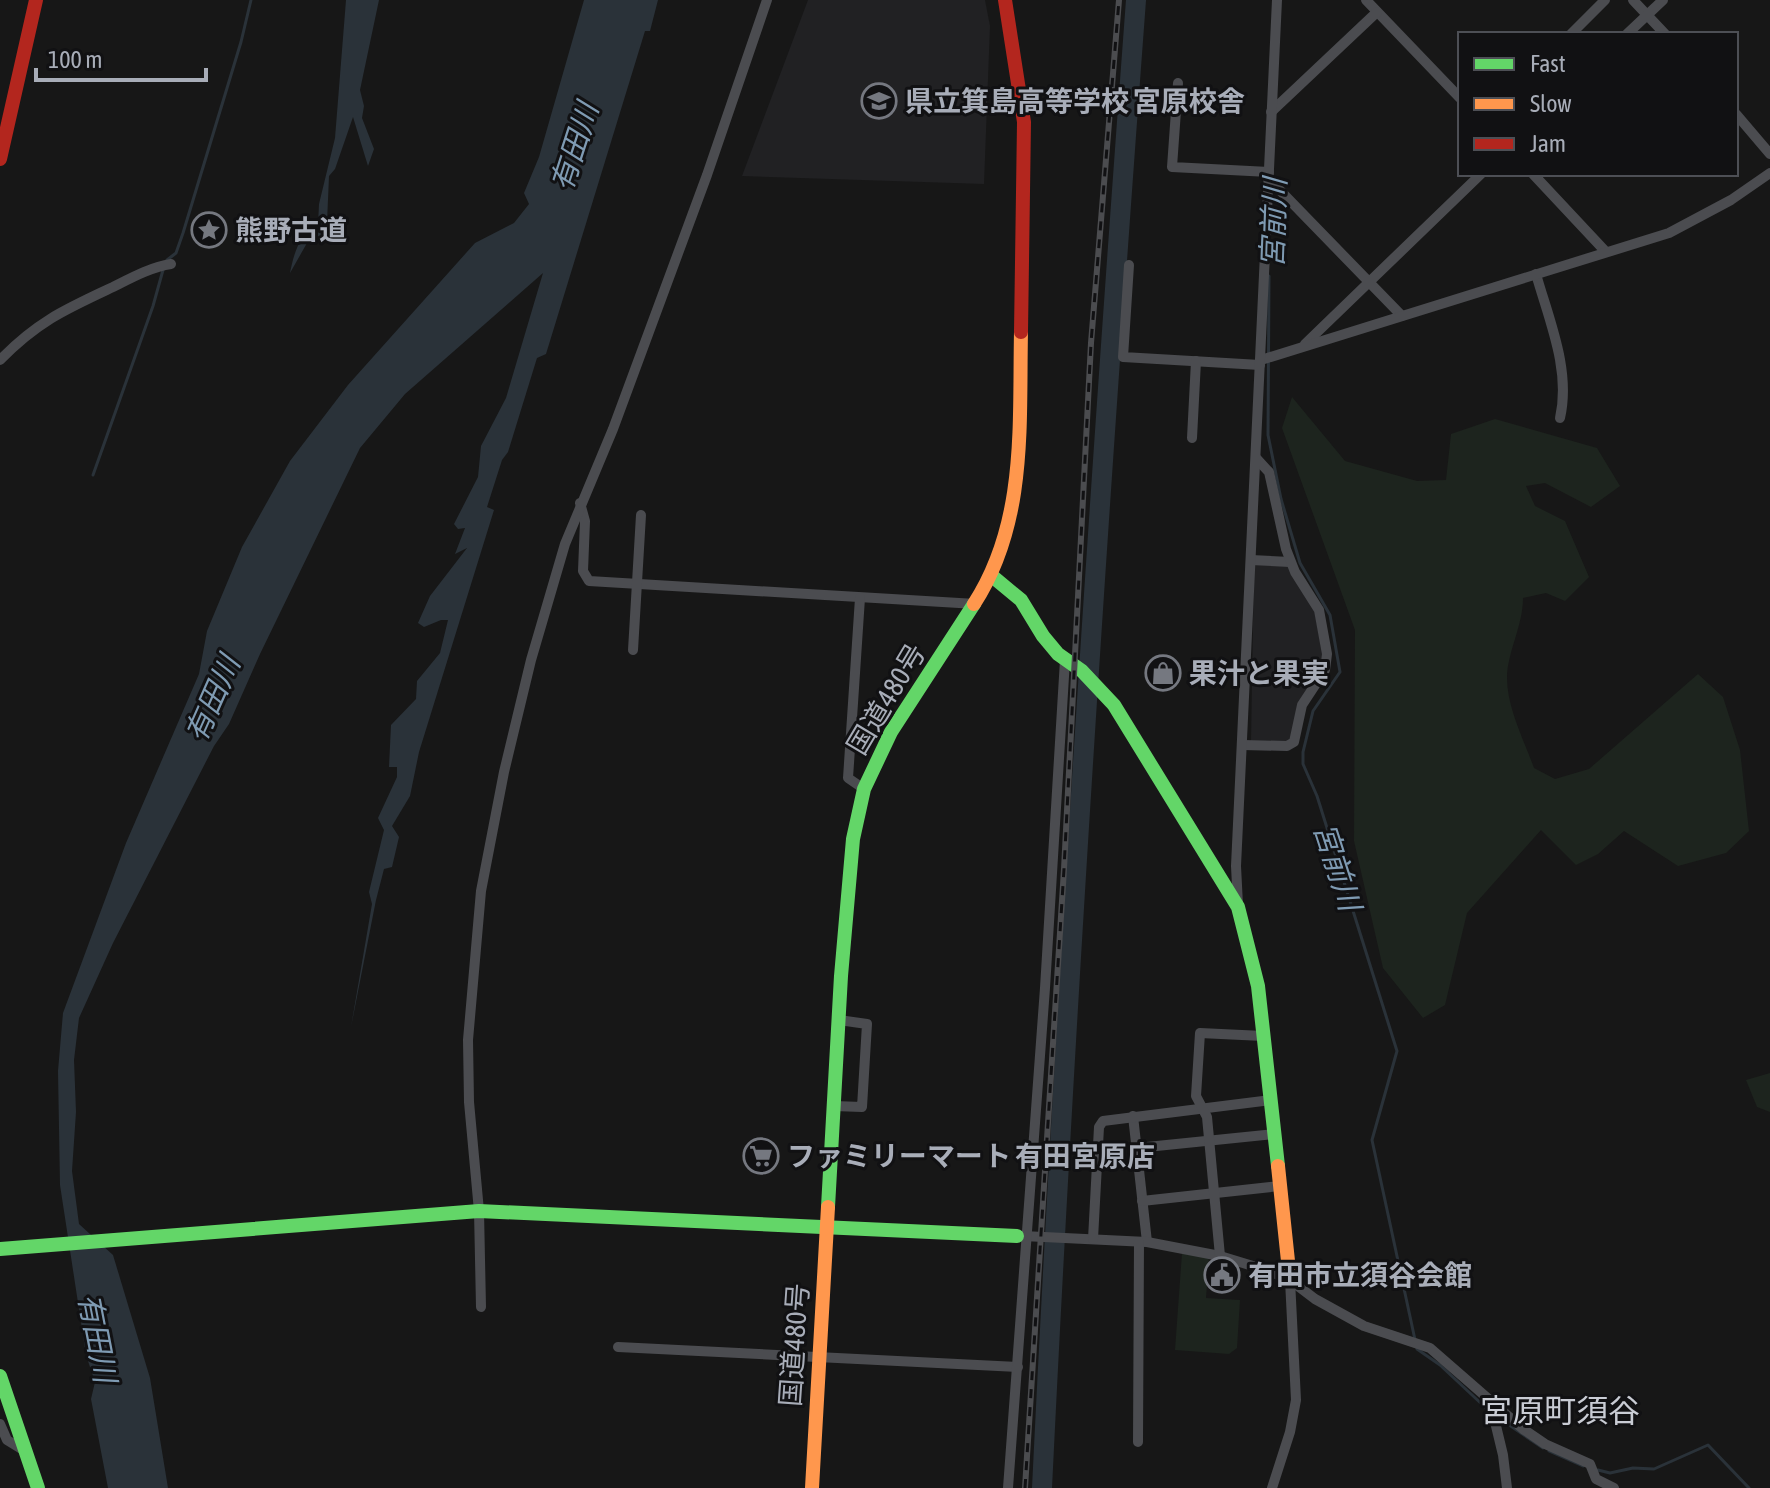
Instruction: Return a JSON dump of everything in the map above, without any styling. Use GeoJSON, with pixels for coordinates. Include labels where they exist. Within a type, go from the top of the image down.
{"type":"FeatureCollection","features":[{"type":"Feature","properties":{"kind":"main road"},"geometry":{"type":"LineString","coordinates":[[0,159],[3,124],[36,0]]}},
{"type":"Feature","properties":{"kind":"main road","name":"国道480号"},"geometry":{"type":"LineString","coordinates":[[812,1488],[839,1020],[853,839],[864,789],[891,732],[992,576],[1010,522],[1019,455],[1024,122],[1005,0]]}},
{"type":"Feature","properties":{"kind":"main road"},"geometry":{"type":"LineString","coordinates":[[992,576],[1021,600],[1043,636],[1065,660],[1094,683],[1122,717],[1238,907],[1255,969],[1290,1280]]}},
{"type":"Feature","properties":{"kind":"main road"},"geometry":{"type":"LineString","coordinates":[[0,1249],[479,1211],[1022,1236]]}},
{"type":"Feature","properties":{"kind":"main road"},"geometry":{"type":"LineString","coordinates":[[0,1376],[38,1488]]}},
{"type":"Feature","properties":{"kind":"street"},"geometry":{"type":"LineString","coordinates":[[481,1307],[479,1211],[469,1102],[468,1040],[481,891],[504,772],[531,660],[565,544],[629,385],[707,175],[767,0]]}},
{"type":"Feature","properties":{"kind":"street"},"geometry":{"type":"LineString","coordinates":[[1238,907],[1236,866],[1277,0]]}},
{"type":"Feature","properties":{"kind":"street"},"geometry":{"type":"LineString","coordinates":[[1366,0],[1458,96]]}},
{"type":"Feature","properties":{"kind":"street"},"geometry":{"type":"LineString","coordinates":[[1573,32],[1605,0]]}},
{"type":"Feature","properties":{"kind":"street"},"geometry":{"type":"LineString","coordinates":[[1633,0],[1663,32]]}},
{"type":"Feature","properties":{"kind":"street"},"geometry":{"type":"LineString","coordinates":[[1629,32],[1663,0]]}},
{"type":"Feature","properties":{"kind":"street"},"geometry":{"type":"LineString","coordinates":[[1271,112],[1377,12]]}},
{"type":"Feature","properties":{"kind":"street"},"geometry":{"type":"LineString","coordinates":[[1178,83],[1172,167],[1268,175],[1402,316]]}},
{"type":"Feature","properties":{"kind":"street"},"geometry":{"type":"LineString","coordinates":[[1738,116],[1770,154]]}},
{"type":"Feature","properties":{"kind":"street"},"geometry":{"type":"LineString","coordinates":[[1129,265],[1123,357],[1260,362],[1303,345],[1683,227],[1770,173]]}},
{"type":"Feature","properties":{"kind":"street"},"geometry":{"type":"LineString","coordinates":[[1303,345],[1479,176]]}},
{"type":"Feature","properties":{"kind":"street"},"geometry":{"type":"LineString","coordinates":[[1535,176],[1606,252]]}},
{"type":"Feature","properties":{"kind":"street"},"geometry":{"type":"LineString","coordinates":[[0,360],[43,321],[63,309],[171,264]]}},
{"type":"Feature","properties":{"kind":"street"},"geometry":{"type":"LineString","coordinates":[[1536,274],[1561,362],[1564,398],[1560,418]]}},
{"type":"Feature","properties":{"kind":"street"},"geometry":{"type":"LineString","coordinates":[[1192,438],[1196,361]]}},
{"type":"Feature","properties":{"kind":"street"},"geometry":{"type":"LineString","coordinates":[[1243,745],[1287,746],[1294,742],[1302,705],[1327,664],[1319,610],[1290,562],[1269,472],[1256,458]]}},
{"type":"Feature","properties":{"kind":"street"},"geometry":{"type":"LineString","coordinates":[[580,503],[585,521],[584,576],[589,581],[976,604]]}},
{"type":"Feature","properties":{"kind":"street"},"geometry":{"type":"LineString","coordinates":[[633,650],[641,515]]}},
{"type":"Feature","properties":{"kind":"street"},"geometry":{"type":"LineString","coordinates":[[1251,560],[1290,562]]}},
{"type":"Feature","properties":{"kind":"street"},"geometry":{"type":"LineString","coordinates":[[860,598],[848,778],[864,789]]}},
{"type":"Feature","properties":{"kind":"street"},"geometry":{"type":"LineString","coordinates":[[1008,1488],[1018,1367],[1022,1236],[1065,660]]}},
{"type":"Feature","properties":{"kind":"street"},"geometry":{"type":"LineString","coordinates":[[834,1106],[862,1107],[867,1024],[839,1020]]}},
{"type":"Feature","properties":{"kind":"street"},"geometry":{"type":"LineString","coordinates":[[1220,1256],[1207,1117],[1196,1096],[1200,1033],[1263,1036]]}},
{"type":"Feature","properties":{"kind":"street"},"geometry":{"type":"LineString","coordinates":[[1093,1239],[1100,1124],[1106,1120],[1133,1116],[1271,1100]]}},
{"type":"Feature","properties":{"kind":"street"},"geometry":{"type":"LineString","coordinates":[[1133,1116],[1143,1242],[1138,1442]]}},
{"type":"Feature","properties":{"kind":"street"},"geometry":{"type":"LineString","coordinates":[[1137,1148],[1274,1134]]}},
{"type":"Feature","properties":{"kind":"street"},"geometry":{"type":"LineString","coordinates":[[1142,1201],[1280,1186]]}},
{"type":"Feature","properties":{"kind":"street"},"geometry":{"type":"LineString","coordinates":[[1022,1236],[1143,1242],[1220,1256],[1290,1280],[1315,1299],[1364,1326],[1430,1348],[1523,1429],[1545,1444],[1590,1464],[1596,1479],[1614,1488]]}},
{"type":"Feature","properties":{"kind":"street"},"geometry":{"type":"LineString","coordinates":[[1272,1488],[1290,1432],[1296,1400],[1290,1280]]}},
{"type":"Feature","properties":{"kind":"street"},"geometry":{"type":"LineString","coordinates":[[618,1347],[1018,1367]]}},
{"type":"Feature","properties":{"kind":"street"},"geometry":{"type":"LineString","coordinates":[[1490,1399],[1507,1488]]}},
{"type":"Feature","properties":{"kind":"street"},"geometry":{"type":"LineString","coordinates":[[0,1424],[7,1440],[26,1452]]}},
{"type":"Feature","properties":{"kind":"shaded area","name":"県立箕島高等学校 宮原校舎"},"geometry":{"type":"Polygon","coordinates":[[[808,0],[985,0],[990,26],[984,184],[742,176],[808,0]]]}},
{"type":"Feature","properties":{"kind":"shaded area"},"geometry":{"type":"Polygon","coordinates":[[[1292,397],[1345,461],[1417,481],[1446,480],[1451,434],[1495,419],[1597,448],[1620,486],[1591,507],[1545,483],[1526,486],[1535,506],[1565,521],[1589,577],[1565,601],[1546,593],[1523,598],[1507,678],[1513,712],[1534,768],[1555,779],[1589,769],[1698,674],[1723,697],[1740,750],[1749,831],[1726,853],[1678,866],[1624,831],[1598,854],[1576,865],[1541,830],[1467,913],[1445,1005],[1423,1018],[1383,968],[1354,841],[1355,630],[1282,428],[1292,397]]]}},
{"type":"Feature","properties":{"kind":"shaded area"},"geometry":{"type":"Polygon","coordinates":[[[1254,564],[1288,566],[1313,601],[1324,665],[1295,734],[1287,744],[1251,741],[1254,564]]]}},
{"type":"Feature","properties":{"kind":"shaded area"},"geometry":{"type":"Polygon","coordinates":[[[1770,1073],[1770,1112],[1757,1107],[1746,1080],[1770,1073]]]}},
{"type":"Feature","properties":{"kind":"shaded area"},"geometry":{"type":"Polygon","coordinates":[[[1182,1253],[1209,1258],[1206,1298],[1240,1300],[1237,1348],[1229,1354],[1175,1350],[1182,1253]]]}},
{"type":"Feature","properties":{"kind":"water"},"geometry":{"type":"Polygon","coordinates":[[[346,0],[379,0],[360,90],[364,106],[362,118],[374,149],[368,166],[353,117],[335,169],[329,176],[327,223],[320,237],[307,243],[290,273],[302,239],[318,225],[319,204],[335,138],[346,0]]]}},
{"type":"Feature","properties":{"kind":"water","name":"有田川"},"geometry":{"type":"Polygon","coordinates":[[[584,0],[658,0],[650,31],[645,31],[546,354],[537,358],[508,452],[502,460],[487,507],[494,510],[419,752],[410,796],[392,826],[399,837],[392,867],[384,869],[376,900],[351,1027],[372,904],[369,892],[384,830],[378,818],[397,777],[397,767],[389,767],[391,725],[416,699],[417,681],[440,653],[448,620],[424,627],[418,623],[430,596],[467,548],[455,554],[465,528],[458,529],[454,524],[478,477],[481,446],[506,398],[543,273],[405,394],[360,448],[229,724],[214,746],[113,943],[79,1018],[74,1060],[76,1112],[72,1171],[79,1224],[113,1255],[150,1378],[168,1488],[108,1488],[91,1399],[95,1382],[86,1355],[60,1185],[58,1071],[63,1013],[126,843],[199,674],[207,631],[242,547],[290,461],[348,385],[475,243],[514,223],[529,204],[524,193],[539,157],[584,0]]]}},
{"type":"Feature","properties":{"kind":"waterway"},"geometry":{"type":"LineString","coordinates":[[167,260],[176,253],[183,233],[251,0]]}},
{"type":"Feature","properties":{"kind":"waterway"},"geometry":{"type":"LineString","coordinates":[[1042,1488],[1084,744],[1136,0]]}},
{"type":"Feature","properties":{"kind":"waterway"},"geometry":{"type":"LineString","coordinates":[[93,475],[163,270]]}},
{"type":"Feature","properties":{"kind":"waterway","name":"宮前川"},"geometry":{"type":"LineString","coordinates":[[1269,276],[1268,435],[1281,499],[1300,563],[1330,615],[1340,672],[1313,711],[1303,764],[1317,796],[1397,1051],[1372,1140],[1417,1349],[1440,1365],[1487,1409]]}},
{"type":"Feature","properties":{"kind":"waterway","name":"宮前川"},"geometry":{"type":"LineString","coordinates":[[1496,1416],[1543,1448]]}},
{"type":"Feature","properties":{"kind":"waterway","name":"宮前川"},"geometry":{"type":"LineString","coordinates":[[1598,1470],[1610,1473],[1633,1468],[1654,1469],[1708,1445],[1749,1488]]}},
{"type":"Feature","properties":{"kind":"waterway","name":"宮前川"},"geometry":{"type":"LineString","coordinates":[[1549,1451],[1583,1466]]}},
{"type":"Feature","properties":{"kind":"railway"},"geometry":{"type":"LineString","coordinates":[[1025,1488],[1064,869],[1091,343],[1119,0]]}},
{"type":"Feature","properties":{"kind":"traffic: fast"},"geometry":{"type":"LineString","coordinates":[[992,576],[1021,600],[1058,654],[1082,671],[1114,705],[1238,907],[1258,986],[1278,1166]]}},
{"type":"Feature","properties":{"kind":"traffic: fast"},"geometry":{"type":"LineString","coordinates":[[828,1207],[841,976],[853,839],[864,789],[891,732],[974,604]]}},
{"type":"Feature","properties":{"kind":"traffic: fast"},"geometry":{"type":"LineString","coordinates":[[0,1249],[479,1211],[1017,1236]]}},
{"type":"Feature","properties":{"kind":"traffic: fast"},"geometry":{"type":"LineString","coordinates":[[0,1376],[38,1488]]}},
{"type":"Feature","properties":{"kind":"traffic: slow"},"geometry":{"type":"LineString","coordinates":[[974,604],[991,573],[1012,507],[1019,438],[1021,332]]}},
{"type":"Feature","properties":{"kind":"traffic: slow"},"geometry":{"type":"LineString","coordinates":[[1278,1166],[1290,1280]]}},
{"type":"Feature","properties":{"kind":"traffic: slow"},"geometry":{"type":"LineString","coordinates":[[812,1488],[828,1207]]}},
{"type":"Feature","properties":{"kind":"traffic: jam"},"geometry":{"type":"LineString","coordinates":[[0,159],[36,0]]}},
{"type":"Feature","properties":{"kind":"traffic: jam"},"geometry":{"type":"LineString","coordinates":[[1005,0],[1024,122],[1021,332]]}},
{"type":"Feature","properties":{"kind":"place","name":"県立箕島高等学校 宮原校舎"},"geometry":{"type":"Point","coordinates":[879,101]}},
{"type":"Feature","properties":{"kind":"place","name":"熊野古道"},"geometry":{"type":"Point","coordinates":[209,230]}},
{"type":"Feature","properties":{"kind":"place","name":"果汁と果実"},"geometry":{"type":"Point","coordinates":[1163,673]}},
{"type":"Feature","properties":{"kind":"place","name":"ファミリーマート 有田宮原店"},"geometry":{"type":"Point","coordinates":[761,1156]}},
{"type":"Feature","properties":{"kind":"place","name":"有田市立須谷会館"},"geometry":{"type":"Point","coordinates":[1222,1275]}},
{"type":"Feature","properties":{"kind":"district","name":"宮原町須谷"},"geometry":{"type":"Point","coordinates":[1560,1411]}}]}
